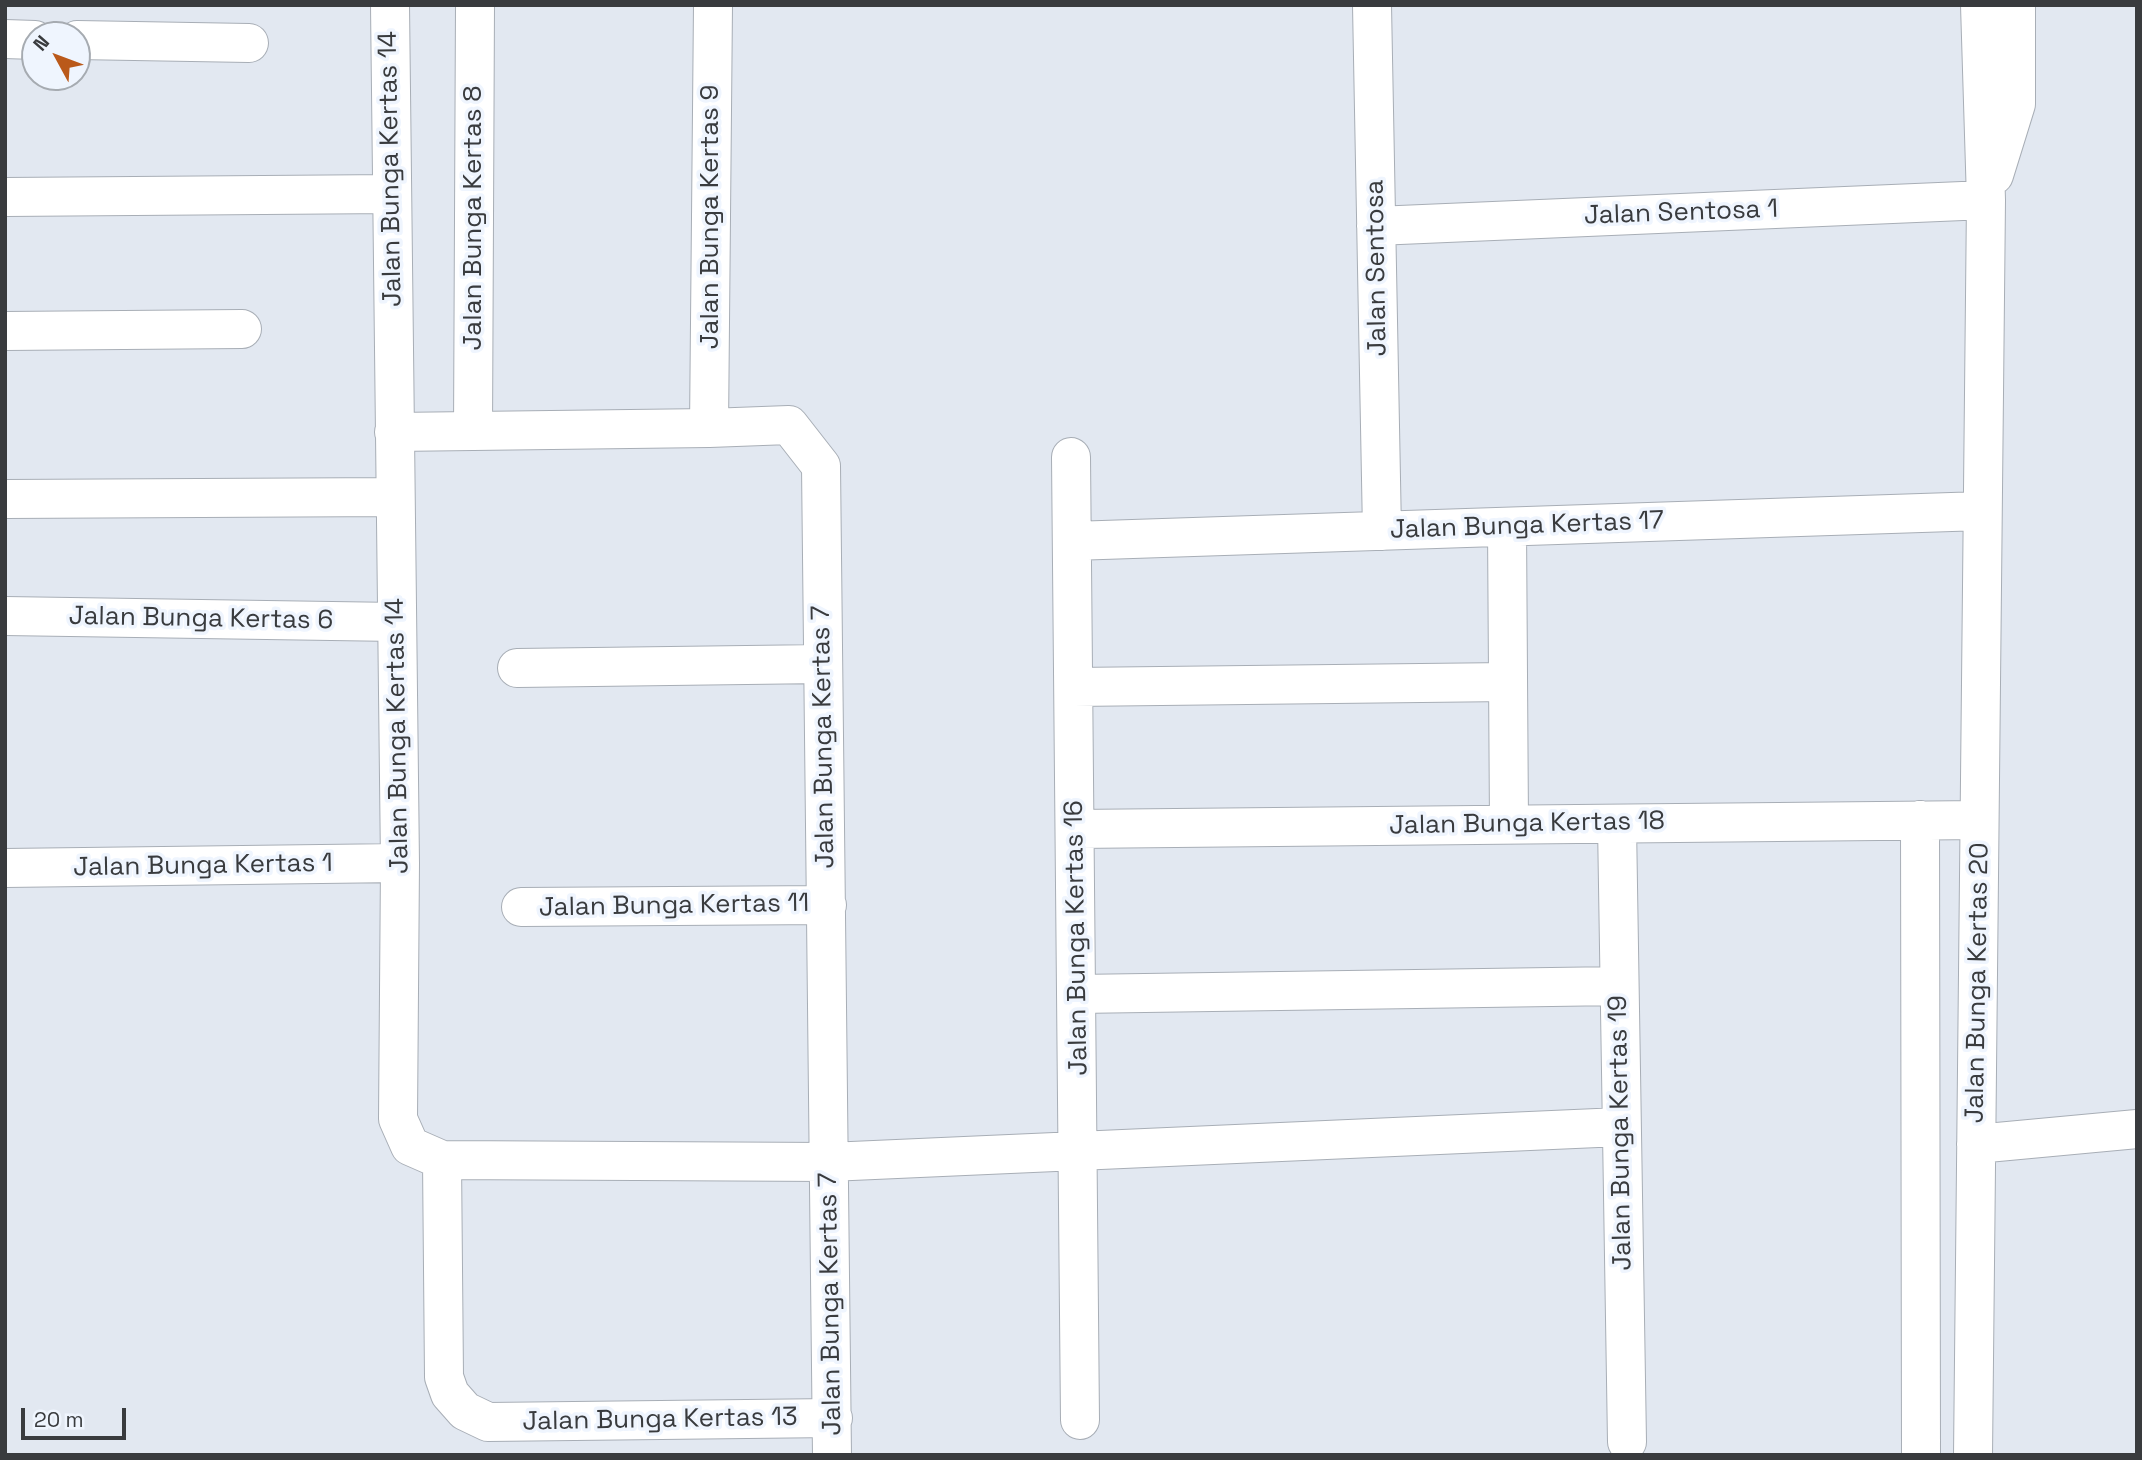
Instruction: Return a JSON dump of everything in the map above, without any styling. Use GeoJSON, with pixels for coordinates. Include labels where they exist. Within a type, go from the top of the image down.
{"type":"FeatureCollection","features":[{"type":"Feature","properties":{"kind":"street","name":"Jalan Bunga Kertas 14"},"geometry":{"type":"LineString","coordinates":[[390,5],[400,863],[398,1119],[410,1146],[442,1160]]}},
{"type":"Feature","properties":{"kind":"street","name":"Jalan Bunga Kertas 8"},"geometry":{"type":"LineString","coordinates":[[473,431],[475,5]]}},
{"type":"Feature","properties":{"kind":"street","name":"Jalan Bunga Kertas 9"},"geometry":{"type":"LineString","coordinates":[[709,428],[713,5]]}},
{"type":"Feature","properties":{"kind":"street","name":"Jalan Sentosa"},"geometry":{"type":"LineString","coordinates":[[1372,5],[1382,531]]}},
{"type":"Feature","properties":{"kind":"street"},"geometry":{"type":"LineString","coordinates":[[1980,5],[1986,200]]}},
{"type":"Feature","properties":{"kind":"street"},"geometry":{"type":"LineString","coordinates":[[1986,200],[2016,104],[2016,5]]}},
{"type":"Feature","properties":{"kind":"street"},"geometry":{"type":"LineString","coordinates":[[91,40],[249,43]]}},
{"type":"Feature","properties":{"kind":"street"},"geometry":{"type":"LineString","coordinates":[[5,197],[392,194]]}},
{"type":"Feature","properties":{"kind":"street","name":"Jalan Sentosa 1"},"geometry":{"type":"LineString","coordinates":[[1376,226],[1986,200]]}},
{"type":"Feature","properties":{"kind":"street","name":"Jalan Bunga Kertas 20"},"geometry":{"type":"LineString","coordinates":[[1972,1455],[1986,200]]}},
{"type":"Feature","properties":{"kind":"street"},"geometry":{"type":"LineString","coordinates":[[5,331],[242,329]]}},
{"type":"Feature","properties":{"kind":"street","name":"Jalan Bunga Kertas 7"},"geometry":{"type":"LineString","coordinates":[[394,432],[789,425],[821,466],[832,1436]]}},
{"type":"Feature","properties":{"kind":"street","name":"Jalan Bunga Kertas 16"},"geometry":{"type":"LineString","coordinates":[[1071,457],[1080,1420]]}},
{"type":"Feature","properties":{"kind":"street"},"geometry":{"type":"LineString","coordinates":[[5,499],[395,497]]}},
{"type":"Feature","properties":{"kind":"street","name":"Jalan Bunga Kertas 17"},"geometry":{"type":"LineString","coordinates":[[1072,541],[1983,512]]}},
{"type":"Feature","properties":{"kind":"street"},"geometry":{"type":"LineString","coordinates":[[1507,527],[1509,824]]}},
{"type":"Feature","properties":{"kind":"street","name":"Jalan Bunga Kertas 6"},"geometry":{"type":"LineString","coordinates":[[5,616],[397,622]]}},
{"type":"Feature","properties":{"kind":"street"},"geometry":{"type":"LineString","coordinates":[[517,668],[823,664]]}},
{"type":"Feature","properties":{"kind":"street"},"geometry":{"type":"LineString","coordinates":[[1074,687],[1508,682]]}},
{"type":"Feature","properties":{"kind":"street"},"geometry":{"type":"LineString","coordinates":[[1920,820],[1921,1455]]}},
{"type":"Feature","properties":{"kind":"street","name":"Jalan Bunga Kertas 18"},"geometry":{"type":"LineString","coordinates":[[1076,829],[1979,820]]}},
{"type":"Feature","properties":{"kind":"street","name":"Jalan Bunga Kertas 19"},"geometry":{"type":"LineString","coordinates":[[1617,824],[1627,1442]]}},
{"type":"Feature","properties":{"kind":"street","name":"Jalan Bunga Kertas 1"},"geometry":{"type":"LineString","coordinates":[[5,868],[400,863]]}},
{"type":"Feature","properties":{"kind":"street","name":"Jalan Bunga Kertas 11"},"geometry":{"type":"LineString","coordinates":[[521,907],[827,905]]}},
{"type":"Feature","properties":{"kind":"street"},"geometry":{"type":"LineString","coordinates":[[1077,994],[1619,986]]}},
{"type":"Feature","properties":{"kind":"street"},"geometry":{"type":"LineString","coordinates":[[442,1160],[830,1162],[1620,1127]]}},
{"type":"Feature","properties":{"kind":"street"},"geometry":{"type":"LineString","coordinates":[[1976,1144],[2137,1129]]}},
{"type":"Feature","properties":{"kind":"street","name":"Jalan Bunga Kertas 13"},"geometry":{"type":"LineString","coordinates":[[442,1160],[444,1377],[450,1394],[465,1411],[488,1422],[832,1436]]}}]}
